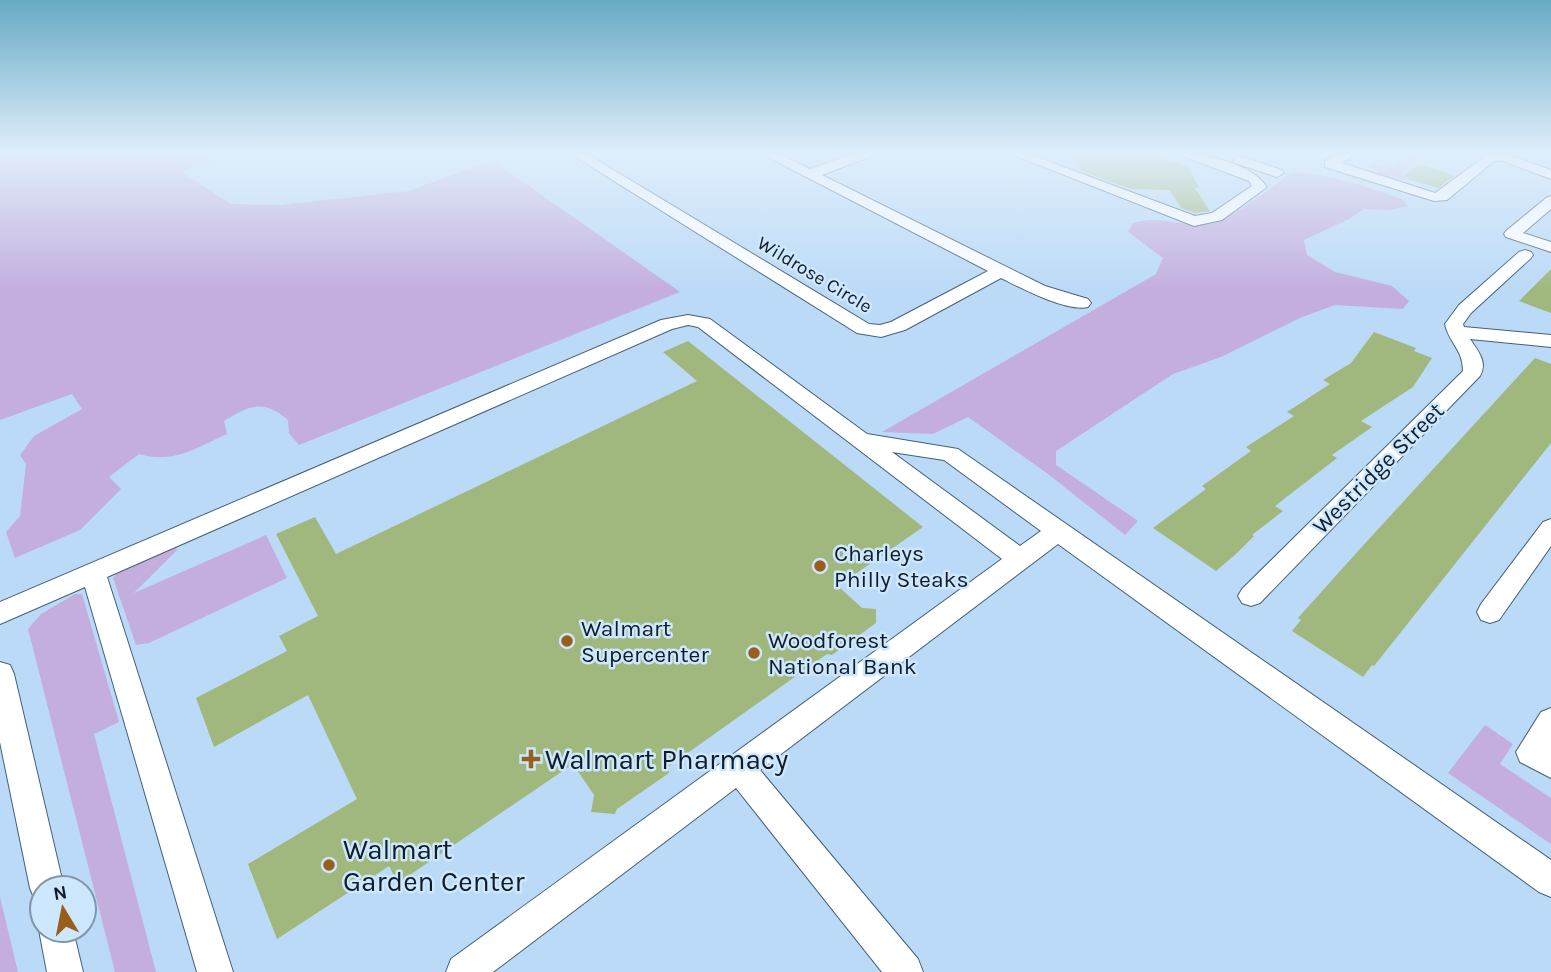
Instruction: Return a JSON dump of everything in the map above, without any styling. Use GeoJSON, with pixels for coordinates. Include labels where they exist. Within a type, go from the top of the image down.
{"type":"FeatureCollection","features":[{"type":"Feature","properties":{"kind":"street","name":"Wildrose Circle"},"geometry":{"type":"LineString","coordinates":[[652,199],[864,329],[881,331],[898,326],[1002,271]]}},
{"type":"Feature","properties":{"kind":"street"},"geometry":{"type":"LineString","coordinates":[[861,199],[1039,290],[1082,303]]}},
{"type":"Feature","properties":{"kind":"street"},"geometry":{"type":"LineString","coordinates":[[1137,199],[1194,221],[1217,217],[1242,199]]}},
{"type":"Feature","properties":{"kind":"street"},"geometry":{"type":"LineString","coordinates":[[1551,201],[1512,234],[1551,247]]}},
{"type":"Feature","properties":{"kind":"street"},"geometry":{"type":"LineString","coordinates":[[1525,254],[1465,309],[1454,324],[1456,332],[1551,341]]}},
{"type":"Feature","properties":{"kind":"street"},"geometry":{"type":"LineString","coordinates":[[0,613],[667,324],[688,320],[704,323],[1020,559]]}},
{"type":"Feature","properties":{"kind":"street","name":"Westridge Street"},"geometry":{"type":"LineString","coordinates":[[1251,596],[1473,372],[1473,356],[1456,332]]}},
{"type":"Feature","properties":{"kind":"street"},"geometry":{"type":"LineString","coordinates":[[859,439],[950,454],[1551,880]]}},
{"type":"Feature","properties":{"kind":"street"},"geometry":{"type":"LineString","coordinates":[[1490,612],[1551,528]]}},
{"type":"Feature","properties":{"kind":"street"},"geometry":{"type":"LineString","coordinates":[[464,972],[1058,531]]}},
{"type":"Feature","properties":{"kind":"street"},"geometry":{"type":"LineString","coordinates":[[93,572],[215,972]]}},
{"type":"Feature","properties":{"kind":"street"},"geometry":{"type":"LineString","coordinates":[[0,674],[44,874]]}},
{"type":"Feature","properties":{"kind":"street"},"geometry":{"type":"LineString","coordinates":[[1551,721],[1531,752],[1551,764]]}},
{"type":"Feature","properties":{"kind":"street"},"geometry":{"type":"LineString","coordinates":[[739,768],[905,972]]}},
{"type":"Feature","properties":{"kind":"street"},"geometry":{"type":"LineString","coordinates":[[59,944],[65,972]]}},
{"type":"Feature","properties":{"kind":"shaded area"},"geometry":{"type":"Polygon","coordinates":[[[0,199],[224,199],[231,204],[280,205],[332,199],[548,199],[680,292],[299,445],[289,433],[288,420],[279,413],[264,407],[241,411],[224,421],[227,434],[195,449],[163,457],[139,454],[109,477],[121,489],[80,530],[15,558],[6,532],[20,516],[26,464],[20,455],[34,436],[82,409],[72,394],[0,420],[0,199]]]}},
{"type":"Feature","properties":{"kind":"shaded area"},"geometry":{"type":"Polygon","coordinates":[[[1255,199],[1402,199],[1408,206],[1390,210],[1364,209],[1304,240],[1307,255],[1335,272],[1392,286],[1409,301],[1403,309],[1335,305],[1302,317],[1221,357],[1173,374],[1056,451],[1056,465],[1138,521],[1125,535],[1048,474],[968,417],[933,434],[882,432],[1156,274],[1163,258],[1128,232],[1133,223],[1153,220],[1209,224],[1240,210],[1255,199]]]}},
{"type":"Feature","properties":{"kind":"shaded area"},"geometry":{"type":"Polygon","coordinates":[[[266,535],[287,578],[149,643],[136,645],[113,578],[119,570],[176,547],[177,550],[134,593],[266,535]]]}},
{"type":"Feature","properties":{"kind":"shaded area"},"geometry":{"type":"Polygon","coordinates":[[[75,594],[82,594],[119,722],[94,734],[156,972],[115,972],[98,905],[98,874],[90,874],[28,629],[41,614],[75,594]]]}},
{"type":"Feature","properties":{"kind":"shaded area"},"geometry":{"type":"Polygon","coordinates":[[[1485,725],[1513,744],[1500,764],[1551,798],[1551,844],[1448,773],[1485,725]]]}},
{"type":"Feature","properties":{"kind":"shaded area"},"geometry":{"type":"Polygon","coordinates":[[[0,897],[18,972],[0,972],[0,897]]]}},
{"type":"Feature","properties":{"kind":"building"},"geometry":{"type":"Polygon","coordinates":[[[1176,199],[1202,199],[1210,211],[1195,213],[1181,208],[1176,199]]]}},
{"type":"Feature","properties":{"kind":"building"},"geometry":{"type":"Polygon","coordinates":[[[1551,269],[1551,313],[1519,301],[1551,269]]]}},
{"type":"Feature","properties":{"kind":"building"},"geometry":{"type":"Polygon","coordinates":[[[1374,332],[1416,348],[1414,351],[1432,358],[1413,387],[1361,421],[1372,427],[1332,455],[1337,458],[1275,506],[1283,511],[1252,535],[1254,536],[1237,553],[1216,571],[1153,528],[1206,489],[1202,486],[1251,451],[1246,447],[1294,416],[1287,412],[1330,384],[1323,380],[1351,363],[1374,332]]]}},
{"type":"Feature","properties":{"kind":"building","name":"Walmart Supercenter"},"geometry":{"type":"Polygon","coordinates":[[[688,341],[923,527],[838,586],[862,608],[876,609],[876,623],[832,655],[827,654],[668,767],[669,773],[617,809],[615,814],[591,812],[594,795],[573,764],[398,883],[389,866],[277,939],[248,864],[357,799],[308,695],[214,747],[196,698],[287,651],[279,636],[318,616],[276,534],[315,517],[336,554],[697,381],[663,352],[688,341]]]}},
{"type":"Feature","properties":{"kind":"building"},"geometry":{"type":"Polygon","coordinates":[[[1535,358],[1551,364],[1551,443],[1374,666],[1372,665],[1363,677],[1292,631],[1301,620],[1298,618],[1535,358]]]}},
{"type":"Feature","properties":{"kind":"place","name":"Charleys Philly Steaks"},"geometry":{"type":"Point","coordinates":[820,566]}},
{"type":"Feature","properties":{"kind":"place","name":"Walmart Supercenter"},"geometry":{"type":"Point","coordinates":[567,641]}},
{"type":"Feature","properties":{"kind":"place","name":"Woodforest National Bank"},"geometry":{"type":"Point","coordinates":[754,653]}},
{"type":"Feature","properties":{"kind":"place","name":"Walmart Pharmacy"},"geometry":{"type":"Point","coordinates":[531,759]}},
{"type":"Feature","properties":{"kind":"place","name":"Walmart Garden Center"},"geometry":{"type":"Point","coordinates":[329,865]}}]}
